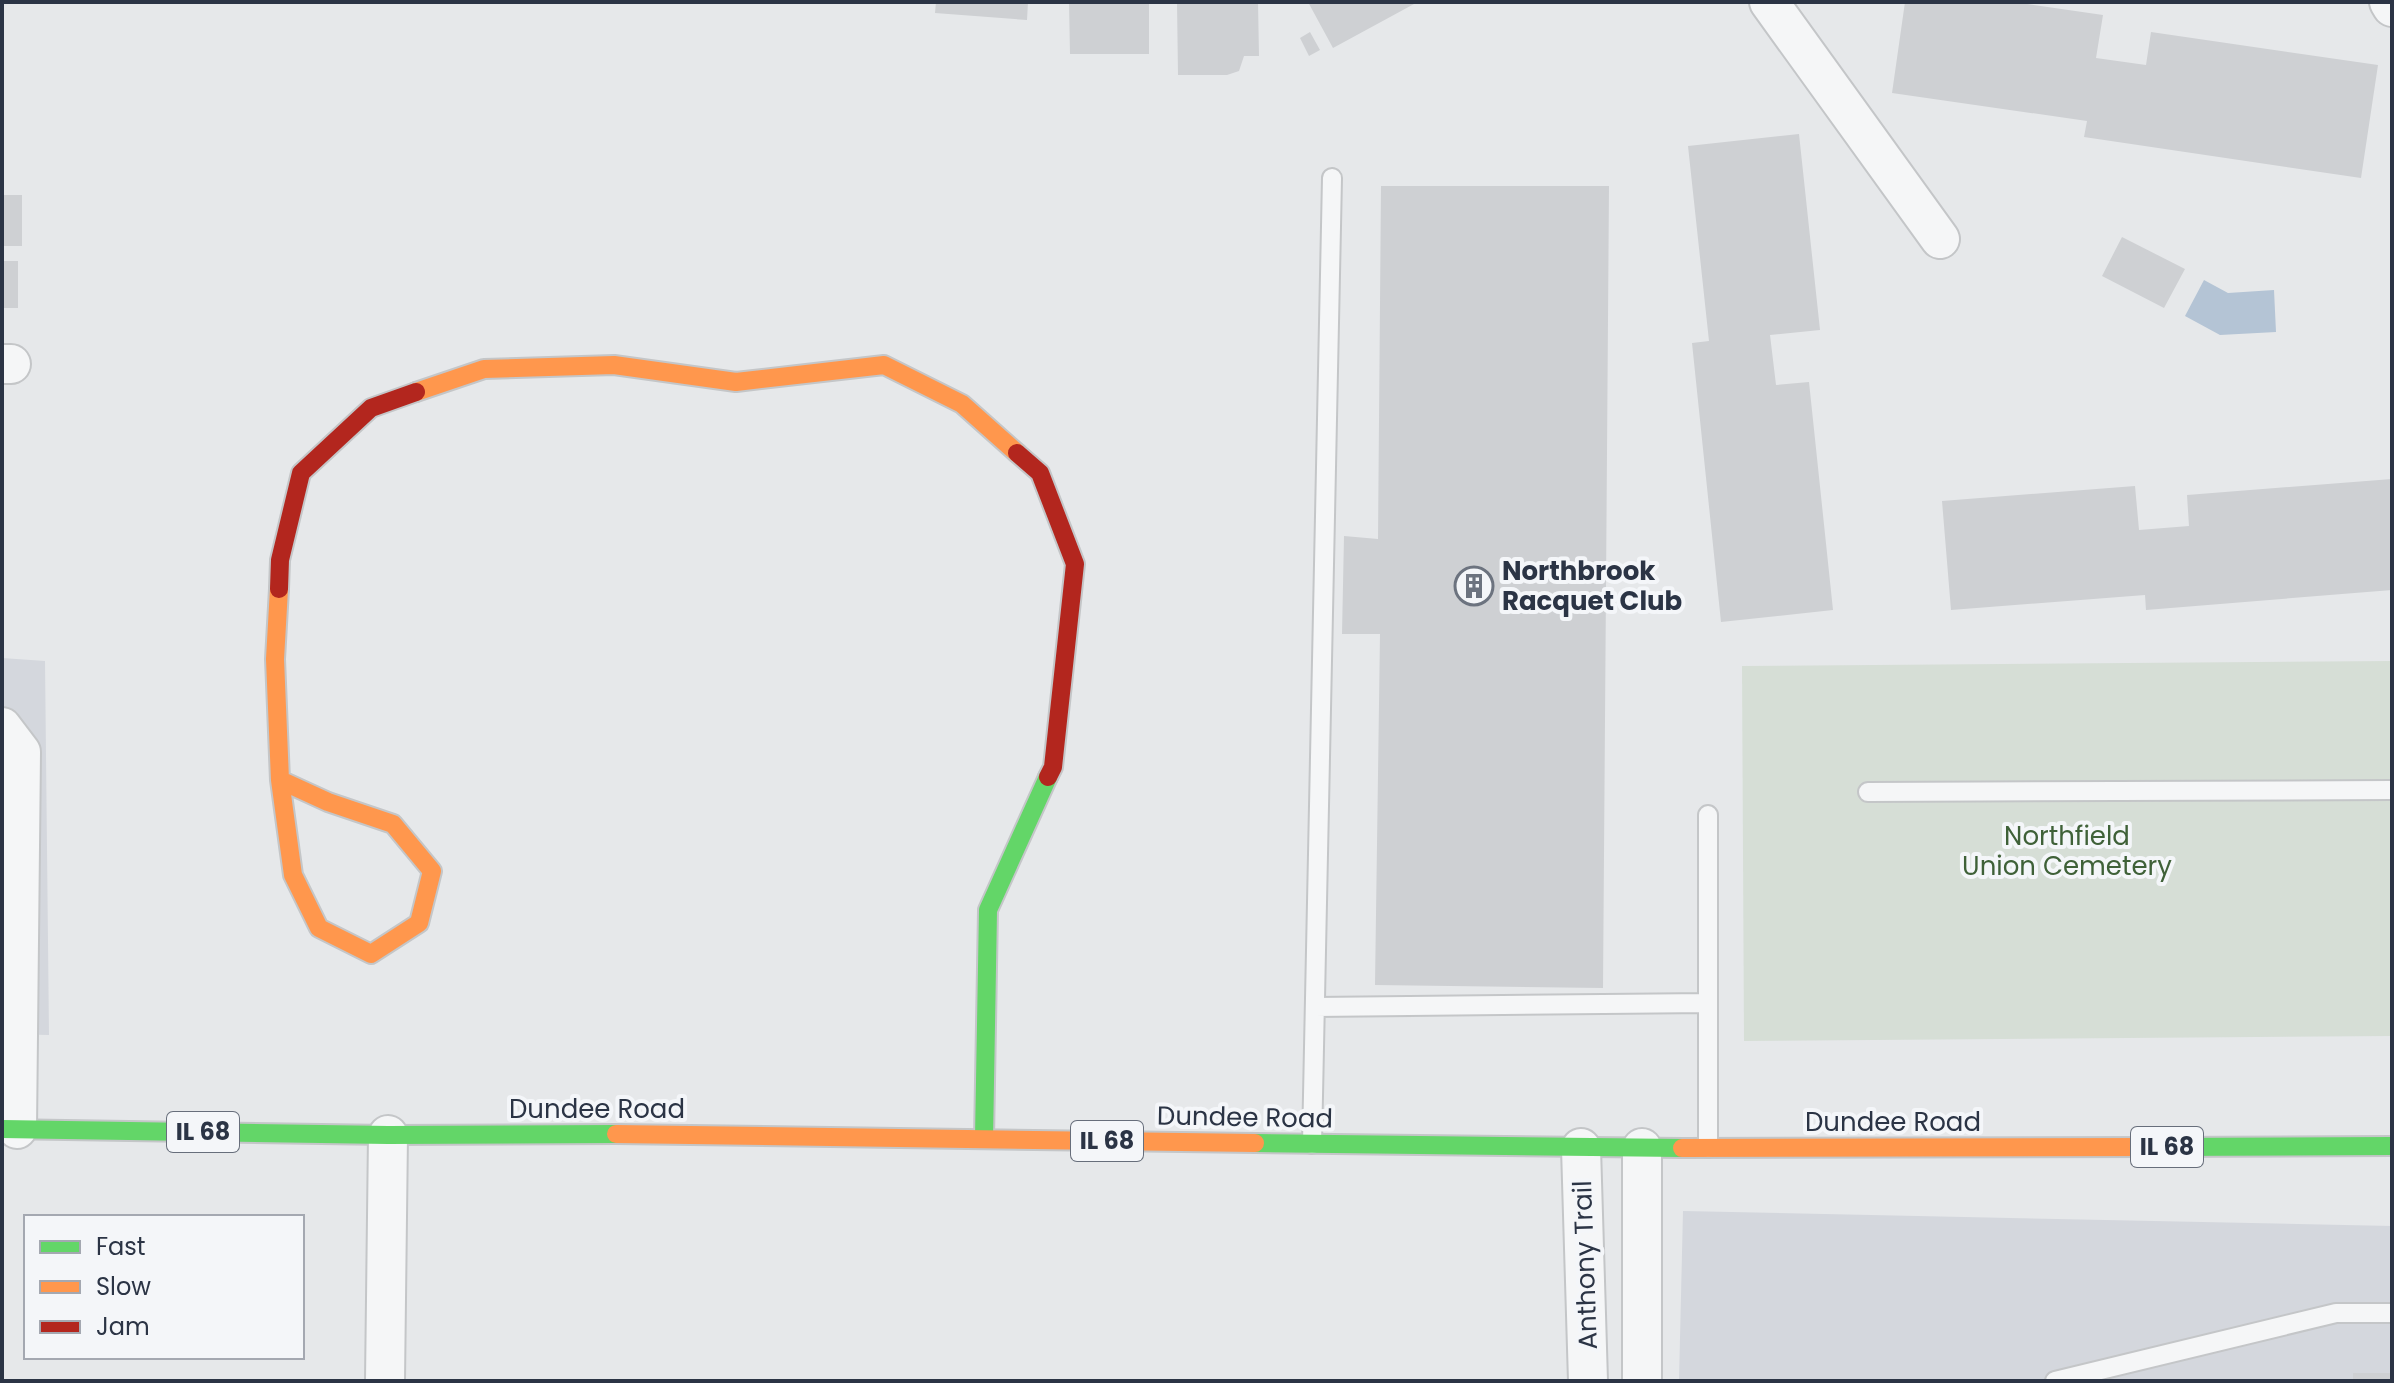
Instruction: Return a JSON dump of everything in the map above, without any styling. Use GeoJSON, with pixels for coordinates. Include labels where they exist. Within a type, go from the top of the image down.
{"type":"FeatureCollection","features":[{"type":"Feature","properties":{"kind":"main road"},"geometry":{"type":"LineString","coordinates":[[280,780],[328,802],[393,824],[432,871],[419,923],[371,954],[319,928],[293,875],[280,780],[275,659],[283,545],[301,473],[371,408],[484,369],[614,365],[736,382],[884,365],[962,404],[1040,473],[1075,564],[1053,767],[988,910],[984,1139]]}},
{"type":"Feature","properties":{"kind":"main road","name":"Dundee Road"},"geometry":{"type":"LineString","coordinates":[[10,1129],[388,1135],[632,1134],[1581,1148],[2392,1146]]}},
{"type":"Feature","properties":{"kind":"street"},"geometry":{"type":"LineString","coordinates":[[1769,2],[1940,239]]}},
{"type":"Feature","properties":{"kind":"street"},"geometry":{"type":"LineString","coordinates":[[2,727],[21,752],[11,934],[10,1129]]}},
{"type":"Feature","properties":{"kind":"street"},"geometry":{"type":"LineString","coordinates":[[385,1381],[388,1135]]}},
{"type":"Feature","properties":{"kind":"street","name":"Anthony Trail"},"geometry":{"type":"LineString","coordinates":[[1581,1148],[1588,1381]]}},
{"type":"Feature","properties":{"kind":"street","name":"Anthony Trail"},"geometry":{"type":"LineString","coordinates":[[1642,1148],[1642,1381]]}},
{"type":"Feature","properties":{"kind":"lane"},"geometry":{"type":"LineString","coordinates":[[1312,1144],[1332,178]]}},
{"type":"Feature","properties":{"kind":"lane"},"geometry":{"type":"LineString","coordinates":[[1868,792],[2392,790]]}},
{"type":"Feature","properties":{"kind":"lane"},"geometry":{"type":"LineString","coordinates":[[1708,815],[1708,1148]]}},
{"type":"Feature","properties":{"kind":"lane"},"geometry":{"type":"LineString","coordinates":[[1315,1007],[1708,1003]]}},
{"type":"Feature","properties":{"kind":"lane"},"geometry":{"type":"LineString","coordinates":[[2055,1381],[2336,1313],[2392,1313]]}},
{"type":"Feature","properties":{"kind":"shaded area"},"geometry":{"type":"Polygon","coordinates":[[[2,658],[45,661],[49,1035],[2,1034],[2,658]]]}},
{"type":"Feature","properties":{"kind":"shaded area"},"geometry":{"type":"Polygon","coordinates":[[[1683,1211],[2392,1226],[2392,1381],[1679,1381],[1683,1211]]]}},
{"type":"Feature","properties":{"kind":"green space","name":"Northfield Union Cemetery"},"geometry":{"type":"Polygon","coordinates":[[[2392,661],[2392,1036],[1744,1041],[1742,666],[2392,661]]]}},
{"type":"Feature","properties":{"kind":"water"},"geometry":{"type":"Polygon","coordinates":[[[2204,280],[2228,293],[2274,290],[2276,332],[2220,335],[2185,316],[2204,280]]]}},
{"type":"Feature","properties":{"kind":"building"},"geometry":{"type":"Polygon","coordinates":[[[936,2],[1028,2],[1027,20],[935,13],[936,2]]]}},
{"type":"Feature","properties":{"kind":"building"},"geometry":{"type":"Polygon","coordinates":[[[1069,2],[1149,2],[1149,54],[1070,54],[1069,2]]]}},
{"type":"Feature","properties":{"kind":"building"},"geometry":{"type":"Polygon","coordinates":[[[1177,2],[1258,2],[1259,56],[1244,56],[1239,71],[1227,75],[1178,75],[1177,2]]]}},
{"type":"Feature","properties":{"kind":"building"},"geometry":{"type":"Polygon","coordinates":[[[1308,2],[1412,2],[1414,4],[1333,48],[1308,2]]]}},
{"type":"Feature","properties":{"kind":"building"},"geometry":{"type":"Polygon","coordinates":[[[1905,2],[2014,2],[2103,15],[2096,58],[2146,65],[2151,32],[2378,65],[2361,178],[2084,137],[2087,121],[1892,93],[1905,2]]]}},
{"type":"Feature","properties":{"kind":"building"},"geometry":{"type":"Polygon","coordinates":[[[1310,32],[1320,50],[1309,56],[1300,38],[1310,32]]]}},
{"type":"Feature","properties":{"kind":"building"},"geometry":{"type":"Polygon","coordinates":[[[1799,134],[1820,330],[1770,335],[1776,385],[1809,382],[1833,610],[1721,622],[1692,343],[1709,341],[1688,146],[1799,134]]]}},
{"type":"Feature","properties":{"kind":"building","name":"Northbrook Racquet Club"},"geometry":{"type":"Polygon","coordinates":[[[1381,186],[1609,186],[1603,988],[1375,985],[1380,634],[1342,634],[1344,536],[1378,539],[1381,186]]]}},
{"type":"Feature","properties":{"kind":"building"},"geometry":{"type":"Polygon","coordinates":[[[2,195],[22,195],[22,246],[2,246],[2,195]]]}},
{"type":"Feature","properties":{"kind":"building"},"geometry":{"type":"Polygon","coordinates":[[[2122,237],[2185,269],[2164,308],[2102,276],[2122,237]]]}},
{"type":"Feature","properties":{"kind":"building"},"geometry":{"type":"Polygon","coordinates":[[[2,261],[18,261],[18,308],[2,308],[2,261]]]}},
{"type":"Feature","properties":{"kind":"building"},"geometry":{"type":"Polygon","coordinates":[[[2392,479],[2392,590],[2146,610],[2145,595],[1951,610],[1942,501],[2135,486],[2139,530],[2189,526],[2187,495],[2392,479]]]}},
{"type":"Feature","properties":{"kind":"building"},"geometry":{"type":"Polygon","coordinates":[[[2353,1373],[2392,1373],[2392,1381],[2353,1381],[2353,1373]]]}},
{"type":"Feature","properties":{"kind":"traffic: fast"},"geometry":{"type":"LineString","coordinates":[[984,1139],[988,910],[1048,777]]}},
{"type":"Feature","properties":{"kind":"traffic: fast"},"geometry":{"type":"LineString","coordinates":[[2,1129],[388,1135],[616,1134]]}},
{"type":"Feature","properties":{"kind":"traffic: fast"},"geometry":{"type":"LineString","coordinates":[[1255,1143],[1682,1148]]}},
{"type":"Feature","properties":{"kind":"traffic: fast"},"geometry":{"type":"LineString","coordinates":[[2158,1147],[2392,1146]]}},
{"type":"Feature","properties":{"kind":"traffic: slow"},"geometry":{"type":"LineString","coordinates":[[416,392],[484,369],[614,365],[736,382],[884,365],[962,404],[1017,453]]}},
{"type":"Feature","properties":{"kind":"traffic: slow"},"geometry":{"type":"LineString","coordinates":[[279,589],[275,659],[280,780],[293,875],[319,928],[371,954],[419,923],[432,871],[393,824],[328,802],[280,780]]}},
{"type":"Feature","properties":{"kind":"traffic: slow"},"geometry":{"type":"LineString","coordinates":[[616,1134],[1255,1143]]}},
{"type":"Feature","properties":{"kind":"traffic: slow"},"geometry":{"type":"LineString","coordinates":[[1682,1148],[2158,1147]]}},
{"type":"Feature","properties":{"kind":"traffic: jam"},"geometry":{"type":"LineString","coordinates":[[279,589],[280,560],[301,473],[371,408],[416,392]]}},
{"type":"Feature","properties":{"kind":"traffic: jam"},"geometry":{"type":"LineString","coordinates":[[1017,453],[1040,473],[1075,564],[1053,767],[1048,777]]}},
{"type":"Feature","properties":{"kind":"place","name":"Northbrook Racquet Club"},"geometry":{"type":"Point","coordinates":[1474,586]}}]}
